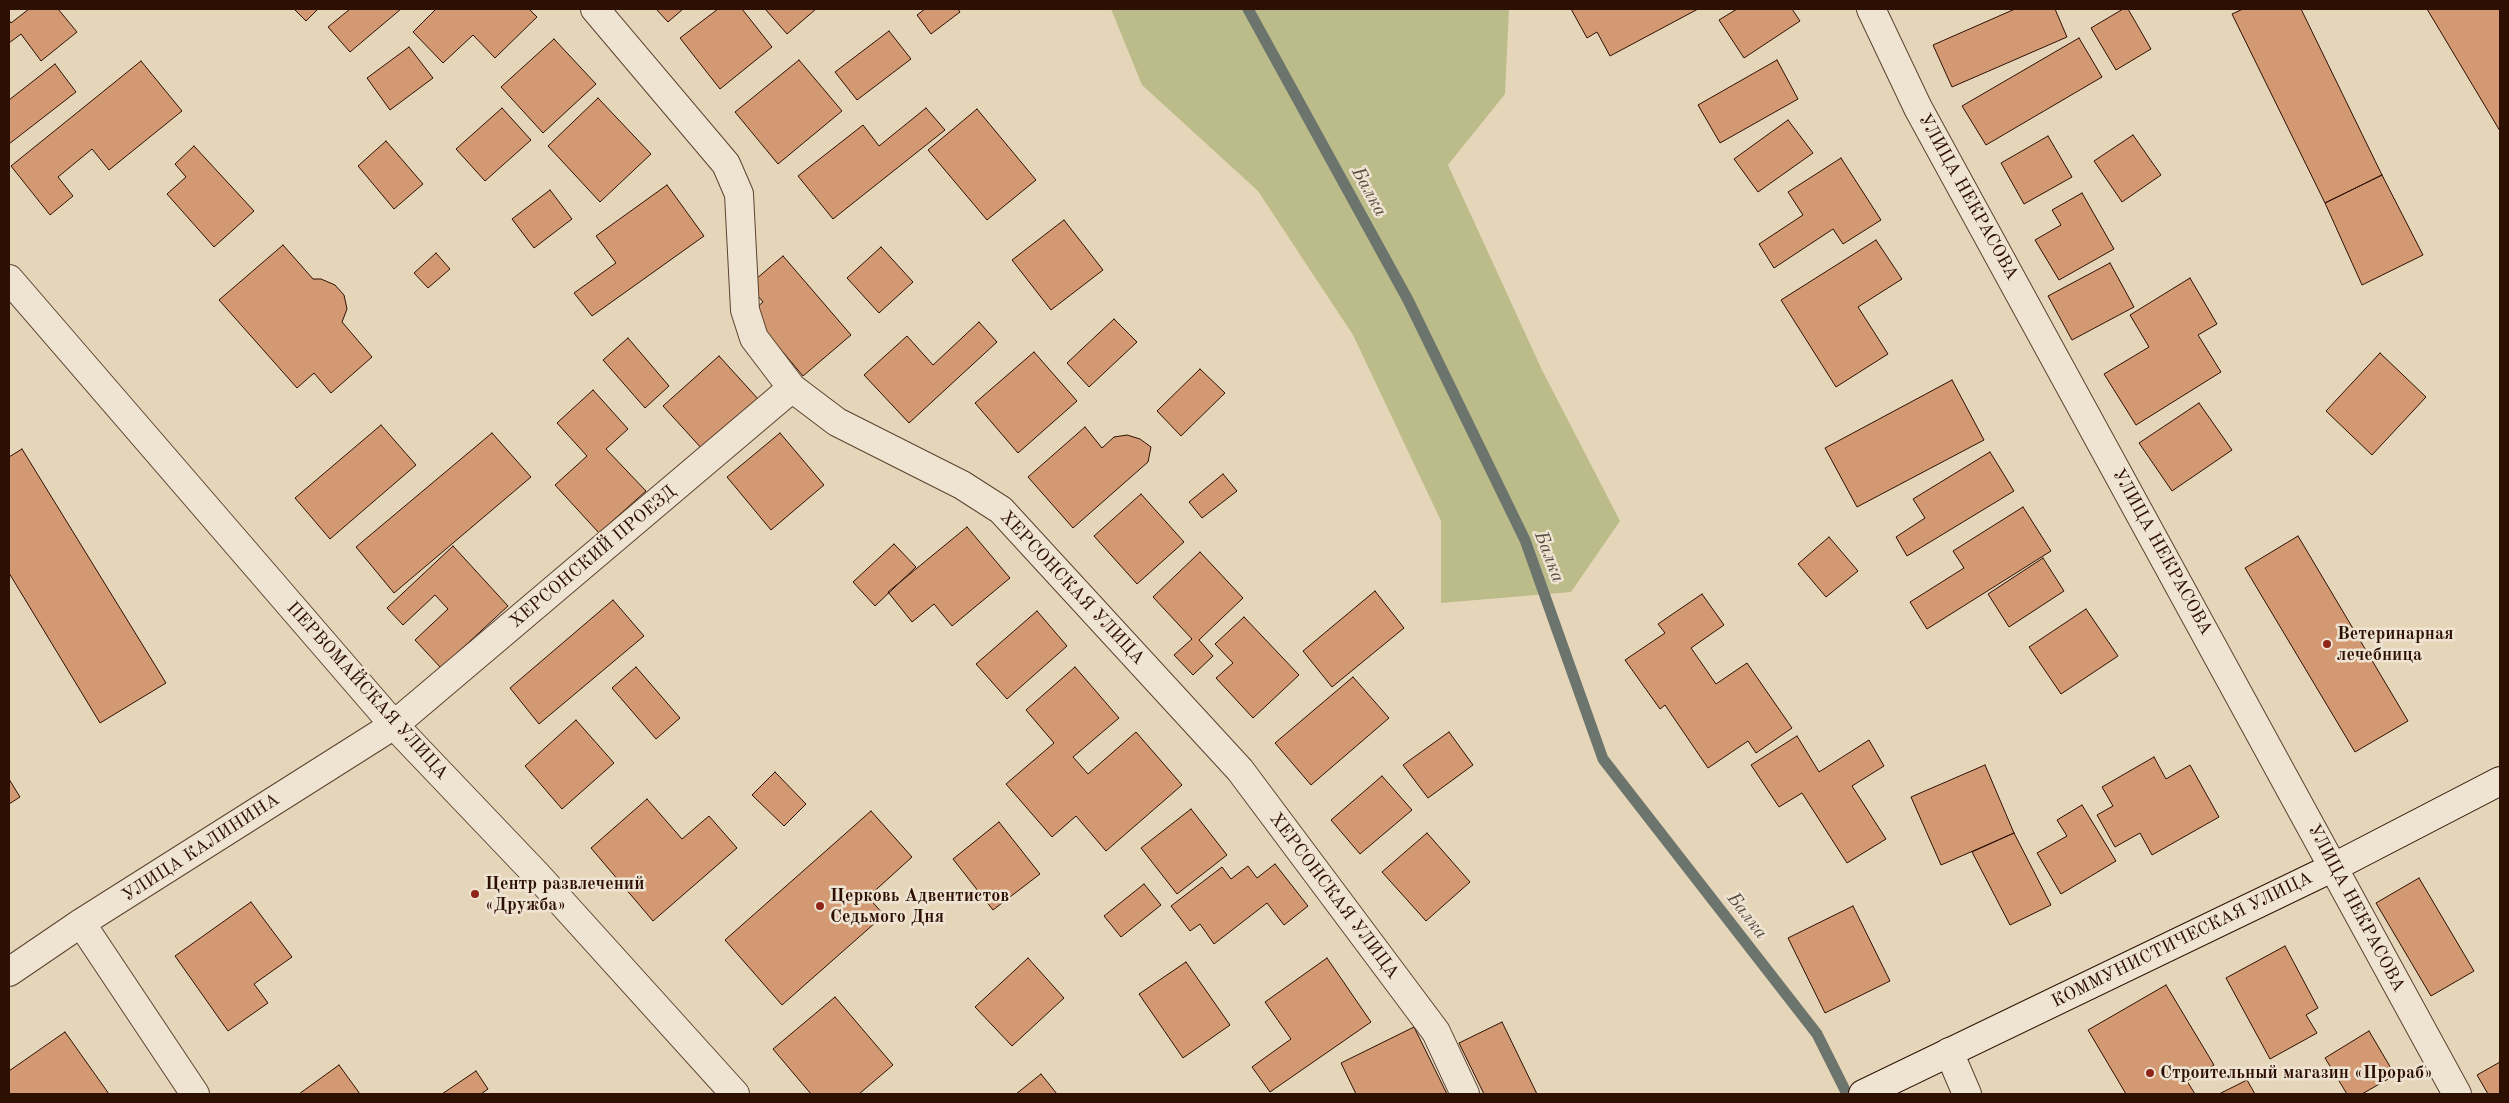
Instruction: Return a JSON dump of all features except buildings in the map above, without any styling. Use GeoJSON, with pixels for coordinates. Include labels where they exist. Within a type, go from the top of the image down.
{"type":"FeatureCollection","features":[{"type":"Feature","properties":{"kind":"street","name":"ХЕРСОНСКАЯ УЛИЦА"},"geometry":{"type":"LineString","coordinates":[[594,9],[726,164],[739,194],[745,310],[754,338],[792,388],[837,422],[962,485],[1001,510],[1240,770],[1436,1032],[1465,1094]]}},
{"type":"Feature","properties":{"kind":"street","name":"УЛИЦА НЕКРАСОВА"},"geometry":{"type":"LineString","coordinates":[[1871,9],[1918,108],[2457,1094]]}},
{"type":"Feature","properties":{"kind":"street","name":"ПЕРВОМАЙСКАЯ УЛИЦА"},"geometry":{"type":"LineString","coordinates":[[9,279],[394,725],[537,875],[726,1089]]}},
{"type":"Feature","properties":{"kind":"street","name":"ХЕРСОНСКИЙ ПРОЕЗД"},"geometry":{"type":"LineString","coordinates":[[394,725],[792,388]]}},
{"type":"Feature","properties":{"kind":"street","name":"УЛИЦА КАЛИНИНА"},"geometry":{"type":"LineString","coordinates":[[9,972],[81,923],[394,725]]}},
{"type":"Feature","properties":{"kind":"street","name":"КОММУНИСТИЧЕСКАЯ УЛИЦА"},"geometry":{"type":"LineString","coordinates":[[1868,1091],[2334,867],[2472,794],[2500,782]]}},
{"type":"Feature","properties":{"kind":"street"},"geometry":{"type":"LineString","coordinates":[[81,923],[195,1094]]}},
{"type":"Feature","properties":{"kind":"street"},"geometry":{"type":"LineString","coordinates":[[1949,1052],[1967,1094]]}},
{"type":"Feature","properties":{"kind":"green space"},"geometry":{"type":"Polygon","coordinates":[[[1111,9],[1509,9],[1505,94],[1448,165],[1542,370],[1620,521],[1571,592],[1441,603],[1441,521],[1353,335],[1258,191],[1142,85],[1111,9]]]}},
{"type":"Feature","properties":{"kind":"waterway","name":"Балка"},"geometry":{"type":"LineString","coordinates":[[1248,9],[1408,300],[1525,540],[1603,759],[1817,1034],[1847,1094]]}},
{"type":"Feature","properties":{"kind":"place","name":"Ветеринарная лечебница"},"geometry":{"type":"Point","coordinates":[2327,644]}},
{"type":"Feature","properties":{"kind":"place","name":"Центр развлечений «Дружба»"},"geometry":{"type":"Point","coordinates":[475,894]}},
{"type":"Feature","properties":{"kind":"place","name":"Церковь Адвентистов Седьмого Дня"},"geometry":{"type":"Point","coordinates":[820,906]}},
{"type":"Feature","properties":{"kind":"place","name":"Строительный магазин «Прораб»"},"geometry":{"type":"Point","coordinates":[2150,1073]}}]}
